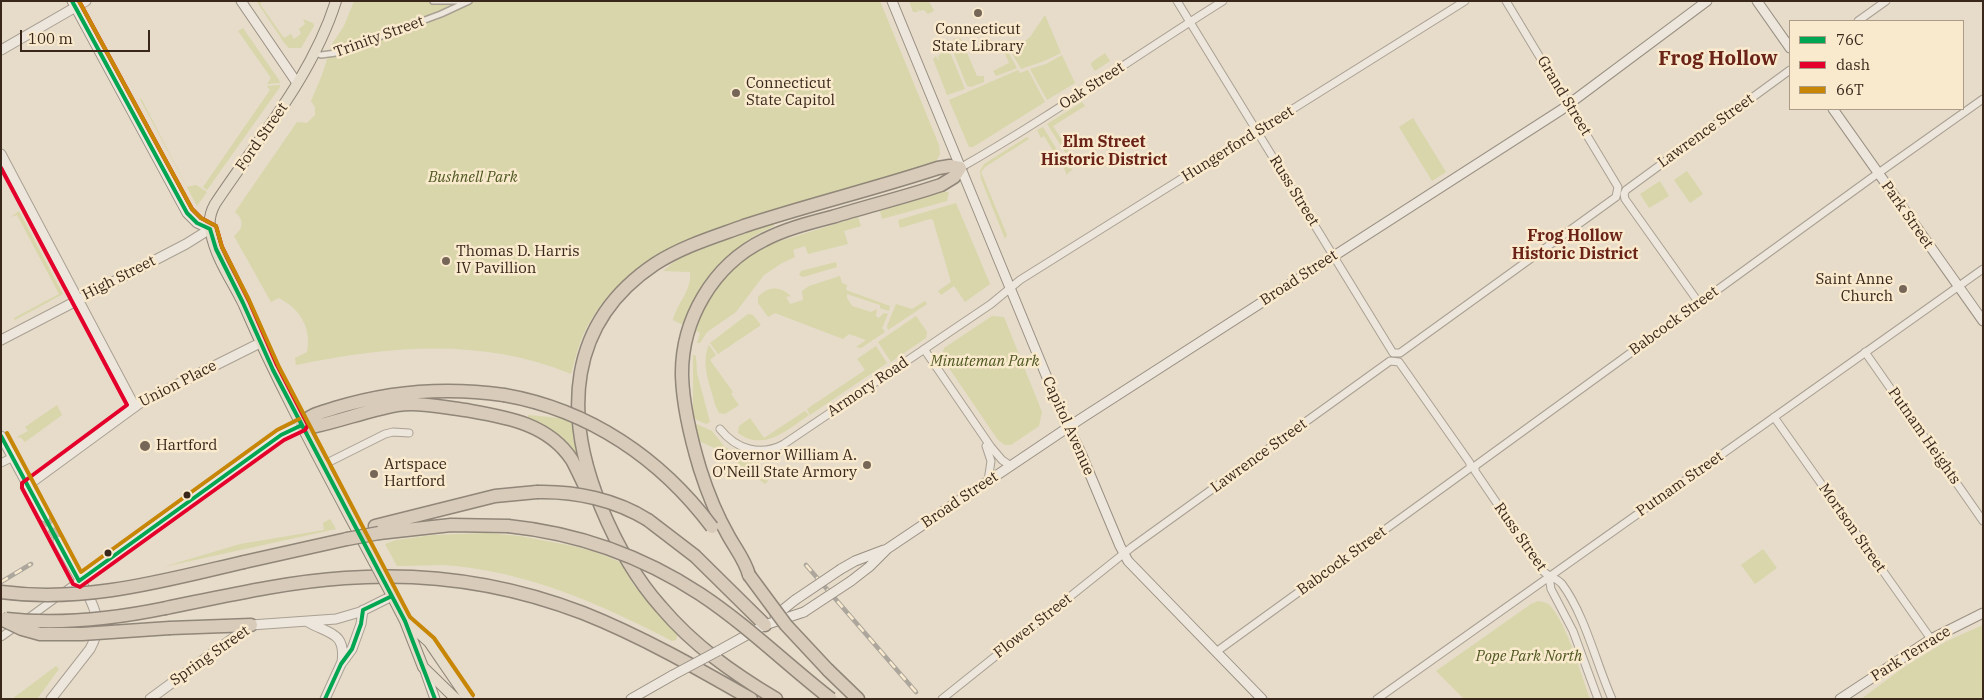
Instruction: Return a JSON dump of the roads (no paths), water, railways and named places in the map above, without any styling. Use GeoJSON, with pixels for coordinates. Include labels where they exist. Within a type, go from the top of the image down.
{"type":"FeatureCollection","features":[{"type":"Feature","properties":{"kind":"highway"},"geometry":{"type":"LineString","coordinates":[[617,541],[598,499],[587,466],[580,437],[578,406],[580,378],[587,347],[599,321],[618,296],[656,264],[678,251],[699,242],[793,211],[938,168],[950,166],[960,168],[954,177],[941,185],[799,226],[764,240],[747,249],[730,263],[702,298],[689,329],[683,359],[682,380],[686,413],[698,462],[711,500],[749,575]]}},
{"type":"Feature","properties":{"kind":"highway"},"geometry":{"type":"LineString","coordinates":[[776,699],[722,665],[690,638],[646,589],[601,517],[568,455],[546,435],[519,422],[455,409],[410,404],[378,409],[316,426],[308,427],[302,425],[312,416],[334,408],[395,394],[446,390],[504,395],[534,401],[572,414],[606,431],[643,455],[684,493],[712,527],[738,565],[749,575],[776,613],[801,643],[858,699]]}},
{"type":"Feature","properties":{"kind":"highway"},"geometry":{"type":"LineString","coordinates":[[1,592],[62,596],[108,591],[347,539],[495,496],[537,492],[568,493],[600,499],[625,508],[648,520],[695,556],[765,625]]}},
{"type":"Feature","properties":{"kind":"highway"},"geometry":{"type":"LineString","coordinates":[[377,530],[451,525],[508,526],[547,532],[624,554],[700,594],[832,699]]}},
{"type":"Feature","properties":{"kind":"highway"},"geometry":{"type":"LineString","coordinates":[[1,618],[46,622],[86,621],[295,584],[346,578],[418,578],[476,584],[550,601],[596,618],[752,699]]}},
{"type":"Feature","properties":{"kind":"highway"},"geometry":{"type":"LineString","coordinates":[[1,618],[22,629],[40,634],[82,634],[251,625]]}},
{"type":"Feature","properties":{"kind":"main road"},"geometry":{"type":"LineString","coordinates":[[1,50],[74,4],[86,1]]}},
{"type":"Feature","properties":{"kind":"main road"},"geometry":{"type":"LineString","coordinates":[[241,1],[297,82]]}},
{"type":"Feature","properties":{"kind":"main road","name":"Ford Street"},"geometry":{"type":"LineString","coordinates":[[210,229],[210,218],[215,204],[317,49],[336,1]]}},
{"type":"Feature","properties":{"kind":"main road","name":"Broad Street"},"geometry":{"type":"LineString","coordinates":[[765,625],[794,600],[855,561],[886,549],[1069,427],[1569,104],[1707,1]]}},
{"type":"Feature","properties":{"kind":"main road"},"geometry":{"type":"LineString","coordinates":[[1757,1],[1789,47]]}},
{"type":"Feature","properties":{"kind":"main road","name":"Capitol Avenue"},"geometry":{"type":"LineString","coordinates":[[893,3],[960,168],[1124,554],[1128,561],[1262,699]]}},
{"type":"Feature","properties":{"kind":"main road"},"geometry":{"type":"LineString","coordinates":[[74,4],[188,215],[197,223],[210,229],[216,249],[260,343],[405,621],[435,699]]}},
{"type":"Feature","properties":{"kind":"main road","name":"Park Street"},"geometry":{"type":"LineString","coordinates":[[1834,110],[1983,321]]}},
{"type":"Feature","properties":{"kind":"main road"},"geometry":{"type":"LineString","coordinates":[[1,154],[135,407]]}},
{"type":"Feature","properties":{"kind":"main road","name":"High Street"},"geometry":{"type":"LineString","coordinates":[[1,340],[186,244],[210,229]]}},
{"type":"Feature","properties":{"kind":"main road","name":"Union Place"},"geometry":{"type":"LineString","coordinates":[[28,486],[135,407],[260,343]]}},
{"type":"Feature","properties":{"kind":"main road"},"geometry":{"type":"LineString","coordinates":[[79,581],[282,435],[302,425]]}},
{"type":"Feature","properties":{"kind":"main road"},"geometry":{"type":"LineString","coordinates":[[1,436],[45,517]]}},
{"type":"Feature","properties":{"kind":"main road"},"geometry":{"type":"LineString","coordinates":[[51,699],[94,642],[97,620],[58,541]]}},
{"type":"Feature","properties":{"kind":"main road","name":"Broad Street"},"geometry":{"type":"LineString","coordinates":[[631,699],[765,625],[804,612],[851,581],[869,567],[886,549]]}},
{"type":"Feature","properties":{"kind":"main road","name":"Spring Street"},"geometry":{"type":"LineString","coordinates":[[150,699],[251,625],[336,619],[363,610],[391,594]]}},
{"type":"Feature","properties":{"kind":"main road"},"geometry":{"type":"LineString","coordinates":[[325,699],[358,634],[363,610]]}},
{"type":"Feature","properties":{"kind":"main road","name":"Park Terrace"},"geometry":{"type":"LineString","coordinates":[[1840,699],[1931,639],[1983,613]]}},
{"type":"Feature","properties":{"kind":"main road"},"geometry":{"type":"LineString","coordinates":[[405,621],[429,642],[468,699]]}},
{"type":"Feature","properties":{"kind":"main road"},"geometry":{"type":"LineString","coordinates":[[307,622],[338,638],[343,647],[342,664]]}},
{"type":"Feature","properties":{"kind":"main road"},"geometry":{"type":"LineString","coordinates":[[423,666],[456,699]]}},
{"type":"Feature","properties":{"kind":"street","name":"Trinity Street"},"geometry":{"type":"LineString","coordinates":[[433,1],[464,1]]}},
{"type":"Feature","properties":{"kind":"street","name":"Trinity Street"},"geometry":{"type":"LineString","coordinates":[[317,49],[321,55],[336,53],[441,14],[469,1]]}},
{"type":"Feature","properties":{"kind":"street","name":"Russ Street"},"geometry":{"type":"LineString","coordinates":[[1177,1],[1393,353],[1397,353]]}},
{"type":"Feature","properties":{"kind":"street","name":"Oak Street"},"geometry":{"type":"LineString","coordinates":[[960,168],[1111,74],[1146,49],[1223,1]]}},
{"type":"Feature","properties":{"kind":"street","name":"Hungerford Street"},"geometry":{"type":"LineString","coordinates":[[1011,288],[1020,280],[1465,1]]}},
{"type":"Feature","properties":{"kind":"street","name":"Grand Street"},"geometry":{"type":"LineString","coordinates":[[1506,1],[1621,193],[1699,303]]}},
{"type":"Feature","properties":{"kind":"street"},"geometry":{"type":"LineString","coordinates":[[1859,20],[1886,1]]}},
{"type":"Feature","properties":{"kind":"street","name":"Lawrence Street"},"geometry":{"type":"LineString","coordinates":[[1397,353],[1402,352],[1789,71]]}},
{"type":"Feature","properties":{"kind":"street","name":"Babcock Street"},"geometry":{"type":"LineString","coordinates":[[1216,652],[1472,470],[1478,463],[1983,99]]}},
{"type":"Feature","properties":{"kind":"street","name":"Putnam Street"},"geometry":{"type":"LineString","coordinates":[[1377,699],[1983,269]]}},
{"type":"Feature","properties":{"kind":"street","name":"Armory Road"},"geometry":{"type":"LineString","coordinates":[[720,429],[732,441],[746,449],[777,448],[998,299],[1011,288]]}},
{"type":"Feature","properties":{"kind":"street"},"geometry":{"type":"LineString","coordinates":[[924,349],[983,436],[998,456],[1011,466]]}},
{"type":"Feature","properties":{"kind":"street","name":"Putnam Heights"},"geometry":{"type":"LineString","coordinates":[[1865,352],[1983,521]]}},
{"type":"Feature","properties":{"kind":"street","name":"Lawrence Street"},"geometry":{"type":"LineString","coordinates":[[1124,554],[1390,361],[1395,362]]}},
{"type":"Feature","properties":{"kind":"street","name":"Russ Street"},"geometry":{"type":"LineString","coordinates":[[1395,362],[1399,362],[1470,463],[1472,470],[1549,577],[1551,588],[1575,637],[1598,699]]}},
{"type":"Feature","properties":{"kind":"street","name":"Mortson Street"},"geometry":{"type":"LineString","coordinates":[[1774,417],[1931,639]]}},
{"type":"Feature","properties":{"kind":"street"},"geometry":{"type":"LineString","coordinates":[[323,465],[385,434],[392,432],[409,433]]}},
{"type":"Feature","properties":{"kind":"street"},"geometry":{"type":"LineString","coordinates":[[983,436],[991,461],[988,481]]}},
{"type":"Feature","properties":{"kind":"street"},"geometry":{"type":"LineString","coordinates":[[1,463],[13,457]]}},
{"type":"Feature","properties":{"kind":"street","name":"Flower Street"},"geometry":{"type":"LineString","coordinates":[[942,699],[1124,554]]}},
{"type":"Feature","properties":{"kind":"street","name":"Russ Street"},"geometry":{"type":"LineString","coordinates":[[1549,577],[1560,583],[1572,602],[1612,699]]}},
{"type":"Feature","properties":{"kind":"street"},"geometry":{"type":"LineString","coordinates":[[1,638],[79,581]]}},
{"type":"Feature","properties":{"kind":"tunnel"},"geometry":{"type":"LineString","coordinates":[[45,517],[58,541]]}},
{"type":"Feature","properties":{"kind":"railway"},"geometry":{"type":"LineString","coordinates":[[1,582],[31,564]]}},
{"type":"Feature","properties":{"kind":"railway"},"geometry":{"type":"LineString","coordinates":[[806,565],[916,692]]}},
{"type":"Feature","properties":{"kind":"place","name":"Connecticut State Library"},"geometry":{"type":"Point","coordinates":[978,13]}},
{"type":"Feature","properties":{"kind":"place","name":"Connecticut State Capitol"},"geometry":{"type":"Point","coordinates":[736,93]}},
{"type":"Feature","properties":{"kind":"place","name":"Thomas D. Harris IV Pavillion"},"geometry":{"type":"Point","coordinates":[446,261]}},
{"type":"Feature","properties":{"kind":"place","name":"Saint Anne Church"},"geometry":{"type":"Point","coordinates":[1903,289]}},
{"type":"Feature","properties":{"kind":"place","name":"Hartford"},"geometry":{"type":"Point","coordinates":[145,446]}},
{"type":"Feature","properties":{"kind":"place","name":"Governor William A. O'Neill State Armory"},"geometry":{"type":"Point","coordinates":[867,465]}},
{"type":"Feature","properties":{"kind":"place","name":"Artspace Hartford"},"geometry":{"type":"Point","coordinates":[374,474]}},
{"type":"Feature","properties":{"kind":"district","name":"Frog Hollow"},"geometry":{"type":"Point","coordinates":[1718,59]}},
{"type":"Feature","properties":{"kind":"district","name":"Elm Street Historic District"},"geometry":{"type":"Point","coordinates":[1104,151]}},
{"type":"Feature","properties":{"kind":"district","name":"Frog Hollow Historic District"},"geometry":{"type":"Point","coordinates":[1575,245]}},
{"type":"Feature","properties":{"kind":"park label","name":"Bushnell Park"},"geometry":{"type":"Point","coordinates":[473,178]}},
{"type":"Feature","properties":{"kind":"park label","name":"Minuteman Park"},"geometry":{"type":"Point","coordinates":[985,362]}},
{"type":"Feature","properties":{"kind":"park label","name":"Pope Park North"},"geometry":{"type":"Point","coordinates":[1529,657]}}]}
